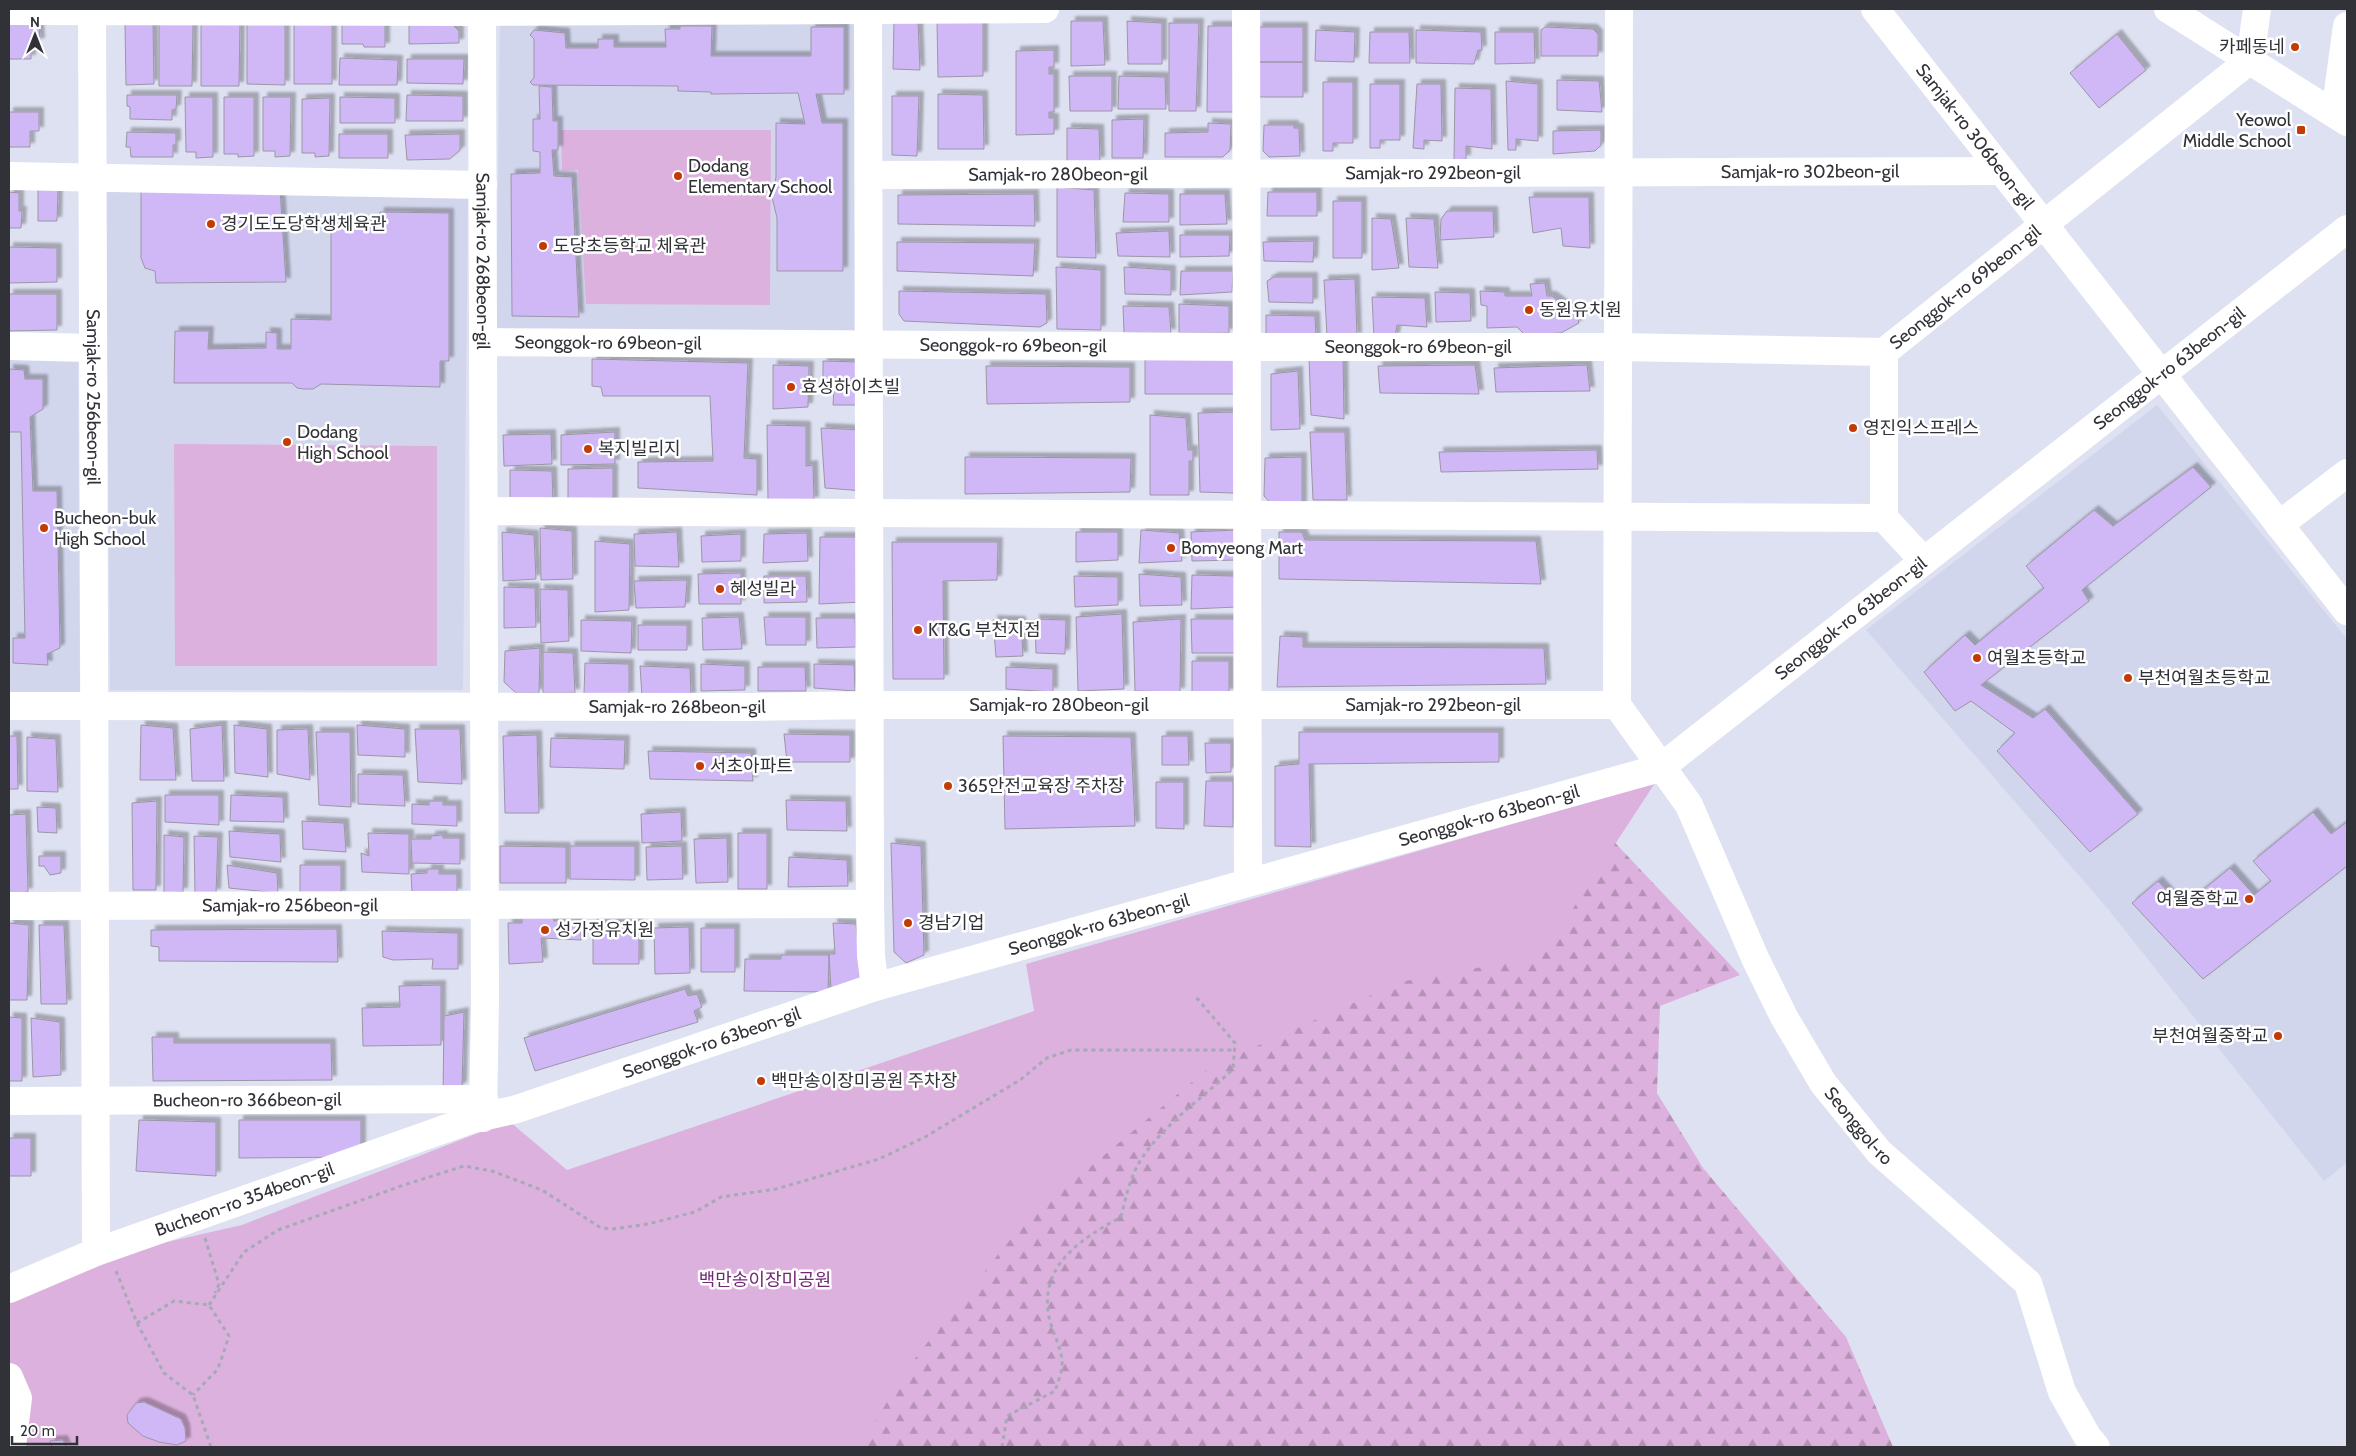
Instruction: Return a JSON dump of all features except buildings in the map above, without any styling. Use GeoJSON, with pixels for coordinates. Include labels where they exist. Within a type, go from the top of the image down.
{"type":"FeatureCollection","features":[{"type":"Feature","properties":{"kind":"street"},"geometry":{"type":"LineString","coordinates":[[9,11],[1045,9]]}},
{"type":"Feature","properties":{"kind":"street"},"geometry":{"type":"LineString","coordinates":[[1246,9],[1248,882]]}},
{"type":"Feature","properties":{"kind":"street"},"geometry":{"type":"LineString","coordinates":[[1619,9],[1617,705],[1660,768]]}},
{"type":"Feature","properties":{"kind":"street","name":"Samjak-ro 306beon-gil"},"geometry":{"type":"LineString","coordinates":[[1874,9],[2347,611]]}},
{"type":"Feature","properties":{"kind":"street"},"geometry":{"type":"LineString","coordinates":[[2168,9],[2341,118],[2347,26]]}},
{"type":"Feature","properties":{"kind":"street"},"geometry":{"type":"LineString","coordinates":[[2250,60],[2257,9]]}},
{"type":"Feature","properties":{"kind":"street","name":"Samjak-ro 256beon-gil"},"geometry":{"type":"LineString","coordinates":[[92,10],[95,1102],[101,1250]]}},
{"type":"Feature","properties":{"kind":"street","name":"Samjak-ro 268beon-gil"},"geometry":{"type":"LineString","coordinates":[[482,10],[485,905],[483,1109]]}},
{"type":"Feature","properties":{"kind":"street"},"geometry":{"type":"LineString","coordinates":[[868,10],[870,956],[875,987]]}},
{"type":"Feature","properties":{"kind":"street","name":"Seonggok-ro 69beon-gil"},"geometry":{"type":"LineString","coordinates":[[483,342],[1247,347],[1618,347],[1884,352],[2250,60]]}},
{"type":"Feature","properties":{"kind":"street","name":"Samjak-ro 302beon-gil"},"geometry":{"type":"LineString","coordinates":[[1618,172],[2002,171]]}},
{"type":"Feature","properties":{"kind":"street","name":"Samjak-ro 292beon-gil"},"geometry":{"type":"LineString","coordinates":[[1246,174],[1618,172]]}},
{"type":"Feature","properties":{"kind":"street","name":"Samjak-ro 280beon-gil"},"geometry":{"type":"LineString","coordinates":[[869,175],[1246,174]]}},
{"type":"Feature","properties":{"kind":"street"},"geometry":{"type":"LineString","coordinates":[[9,176],[483,185]]}},
{"type":"Feature","properties":{"kind":"street","name":"Seonggok-ro 63beon-gil"},"geometry":{"type":"LineString","coordinates":[[483,1109],[517,1109],[875,987],[1660,768],[2347,229]]}},
{"type":"Feature","properties":{"kind":"street"},"geometry":{"type":"LineString","coordinates":[[9,346],[93,348]]}},
{"type":"Feature","properties":{"kind":"street"},"geometry":{"type":"LineString","coordinates":[[1884,352],[1884,518],[1924,561]]}},
{"type":"Feature","properties":{"kind":"street"},"geometry":{"type":"LineString","coordinates":[[2279,525],[2347,473]]}},
{"type":"Feature","properties":{"kind":"street"},"geometry":{"type":"LineString","coordinates":[[484,511],[1884,518]]}},
{"type":"Feature","properties":{"kind":"street"},"geometry":{"type":"LineString","coordinates":[[9,706],[484,705]]}},
{"type":"Feature","properties":{"kind":"street","name":"Samjak-ro 268beon-gil"},"geometry":{"type":"LineString","coordinates":[[484,705],[751,707],[870,705]]}},
{"type":"Feature","properties":{"kind":"street","name":"Samjak-ro 280beon-gil"},"geometry":{"type":"LineString","coordinates":[[870,705],[1248,705]]}},
{"type":"Feature","properties":{"kind":"street","name":"Samjak-ro 292beon-gil"},"geometry":{"type":"LineString","coordinates":[[1248,705],[1617,705]]}},
{"type":"Feature","properties":{"kind":"street","name":"Seonggol-ro"},"geometry":{"type":"LineString","coordinates":[[1660,768],[1688,805],[1755,958],[1784,1017],[1824,1083],[1879,1152],[2028,1283],[2062,1392],[2087,1436],[2096,1447]]}},
{"type":"Feature","properties":{"kind":"street"},"geometry":{"type":"LineString","coordinates":[[485,905],[870,904]]}},
{"type":"Feature","properties":{"kind":"street","name":"Samjak-ro 256beon-gil"},"geometry":{"type":"LineString","coordinates":[[94,906],[485,905]]}},
{"type":"Feature","properties":{"kind":"street"},"geometry":{"type":"LineString","coordinates":[[9,906],[94,906]]}},
{"type":"Feature","properties":{"kind":"street","name":"Bucheon-ro 366beon-gil"},"geometry":{"type":"LineString","coordinates":[[9,1101],[483,1109]]}},
{"type":"Feature","properties":{"kind":"street","name":"Bucheon-ro 354beon-gil"},"geometry":{"type":"LineString","coordinates":[[9,1289],[101,1250],[473,1119],[483,1109]]}},
{"type":"Feature","properties":{"kind":"street"},"geometry":{"type":"LineString","coordinates":[[9,1377],[18,1398],[12,1447]]}},
{"type":"Feature","properties":{"kind":"path"},"geometry":{"type":"LineString","coordinates":[[1002,1447],[1007,1416],[1056,1391],[1062,1362],[1049,1319],[1046,1296],[1051,1279],[1065,1255],[1096,1232],[1121,1217],[1130,1183],[1142,1159],[1167,1129],[1233,1069],[1235,1043],[1196,997]]}},
{"type":"Feature","properties":{"kind":"path"},"geometry":{"type":"LineString","coordinates":[[209,1305],[244,1252],[278,1230],[404,1185],[464,1166],[492,1171],[542,1190],[601,1228],[613,1229],[648,1224],[695,1212],[721,1196],[776,1189],[879,1159],[925,1137],[1020,1080],[1047,1058],[1071,1050],[1234,1050]]}},
{"type":"Feature","properties":{"kind":"path"},"geometry":{"type":"LineString","coordinates":[[199,1216],[219,1284],[209,1305]]}},
{"type":"Feature","properties":{"kind":"path"},"geometry":{"type":"LineString","coordinates":[[101,1250],[164,1373],[193,1396],[211,1447]]}},
{"type":"Feature","properties":{"kind":"path"},"geometry":{"type":"LineString","coordinates":[[137,1323],[174,1300],[209,1305],[229,1336],[218,1369],[193,1396]]}},
{"type":"Feature","properties":{"kind":"shaded area","name":"Dodang Elementary School"},"geometry":{"type":"Polygon","coordinates":[[[500,22],[858,23],[856,333],[496,329],[500,22]]]}},
{"type":"Feature","properties":{"kind":"shaded area","name":"Dodang High School"},"geometry":{"type":"Polygon","coordinates":[[[106,184],[468,194],[463,690],[110,690],[106,184]]]}},
{"type":"Feature","properties":{"kind":"shaded area","name":"Bucheon-buk High School"},"geometry":{"type":"Polygon","coordinates":[[[9,360],[78,362],[80,693],[9,693],[9,360]]]}},
{"type":"Feature","properties":{"kind":"shaded area","name":"부천여월초등학교"},"geometry":{"type":"Polygon","coordinates":[[[2157,405],[2347,639],[2347,1163],[2324,1181],[2108,909],[1866,630],[2157,405]]]}},
{"type":"Feature","properties":{"kind":"green space"},"geometry":{"type":"Polygon","coordinates":[[[561,130],[771,130],[770,305],[586,304],[578,170],[562,171],[561,130]]]}},
{"type":"Feature","properties":{"kind":"green space"},"geometry":{"type":"Polygon","coordinates":[[[174,444],[437,446],[437,666],[175,666],[174,444]]]}},
{"type":"Feature","properties":{"kind":"green space","name":"백만송이장미공원"},"geometry":{"type":"Polygon","coordinates":[[[1655,783],[1542,956],[1400,982],[1210,1067],[1025,1221],[908,1367],[860,1447],[9,1447],[9,1303],[136,1249],[242,1225],[509,1121],[567,1170],[1034,1011],[1026,964],[1655,783]]]}},
{"type":"Feature","properties":{"kind":"green space"},"geometry":{"type":"Polygon","coordinates":[[[1603,830],[1740,975],[1660,1006],[1657,1093],[1703,1168],[1846,1337],[1893,1447],[398,1447],[941,1208],[1603,830]]]}},
{"type":"Feature","properties":{"kind":"place","name":"카페동네"},"geometry":{"type":"Point","coordinates":[2295,47]}},
{"type":"Feature","properties":{"kind":"place","name":"Yeowol Middle School"},"geometry":{"type":"Point","coordinates":[2301,130]}},
{"type":"Feature","properties":{"kind":"place","name":"Dodang Elementary School"},"geometry":{"type":"Point","coordinates":[678,176]}},
{"type":"Feature","properties":{"kind":"place","name":"경기도도당학생체육관"},"geometry":{"type":"Point","coordinates":[211,224]}},
{"type":"Feature","properties":{"kind":"place","name":"도당초등학교 체육관"},"geometry":{"type":"Point","coordinates":[543,246]}},
{"type":"Feature","properties":{"kind":"place","name":"동원유치원"},"geometry":{"type":"Point","coordinates":[1529,310]}},
{"type":"Feature","properties":{"kind":"place","name":"효성하이츠빌"},"geometry":{"type":"Point","coordinates":[791,387]}},
{"type":"Feature","properties":{"kind":"place","name":"영진익스프레스"},"geometry":{"type":"Point","coordinates":[1853,428]}},
{"type":"Feature","properties":{"kind":"place","name":"Dodang High School"},"geometry":{"type":"Point","coordinates":[287,442]}},
{"type":"Feature","properties":{"kind":"place","name":"복지빌리지"},"geometry":{"type":"Point","coordinates":[588,449]}},
{"type":"Feature","properties":{"kind":"place","name":"Bucheon-buk High School"},"geometry":{"type":"Point","coordinates":[44,528]}},
{"type":"Feature","properties":{"kind":"place","name":"Bomyeong Mart"},"geometry":{"type":"Point","coordinates":[1171,548]}},
{"type":"Feature","properties":{"kind":"place","name":"혜성빌라"},"geometry":{"type":"Point","coordinates":[720,589]}},
{"type":"Feature","properties":{"kind":"place","name":"KT&G 부천지점"},"geometry":{"type":"Point","coordinates":[918,630]}},
{"type":"Feature","properties":{"kind":"place","name":"여월초등학교"},"geometry":{"type":"Point","coordinates":[1977,658]}},
{"type":"Feature","properties":{"kind":"place","name":"부천여월초등학교"},"geometry":{"type":"Point","coordinates":[2128,678]}},
{"type":"Feature","properties":{"kind":"place","name":"서초아파트"},"geometry":{"type":"Point","coordinates":[700,766]}},
{"type":"Feature","properties":{"kind":"place","name":"365안전교육장 주차장"},"geometry":{"type":"Point","coordinates":[948,786]}},
{"type":"Feature","properties":{"kind":"place","name":"여월중학교"},"geometry":{"type":"Point","coordinates":[2249,899]}},
{"type":"Feature","properties":{"kind":"place","name":"경남기업"},"geometry":{"type":"Point","coordinates":[908,923]}},
{"type":"Feature","properties":{"kind":"place","name":"성가정유치원"},"geometry":{"type":"Point","coordinates":[545,930]}},
{"type":"Feature","properties":{"kind":"place","name":"부천여월중학교"},"geometry":{"type":"Point","coordinates":[2278,1036]}},
{"type":"Feature","properties":{"kind":"place","name":"백만송이장미공원 주차장"},"geometry":{"type":"Point","coordinates":[761,1081]}}]}
